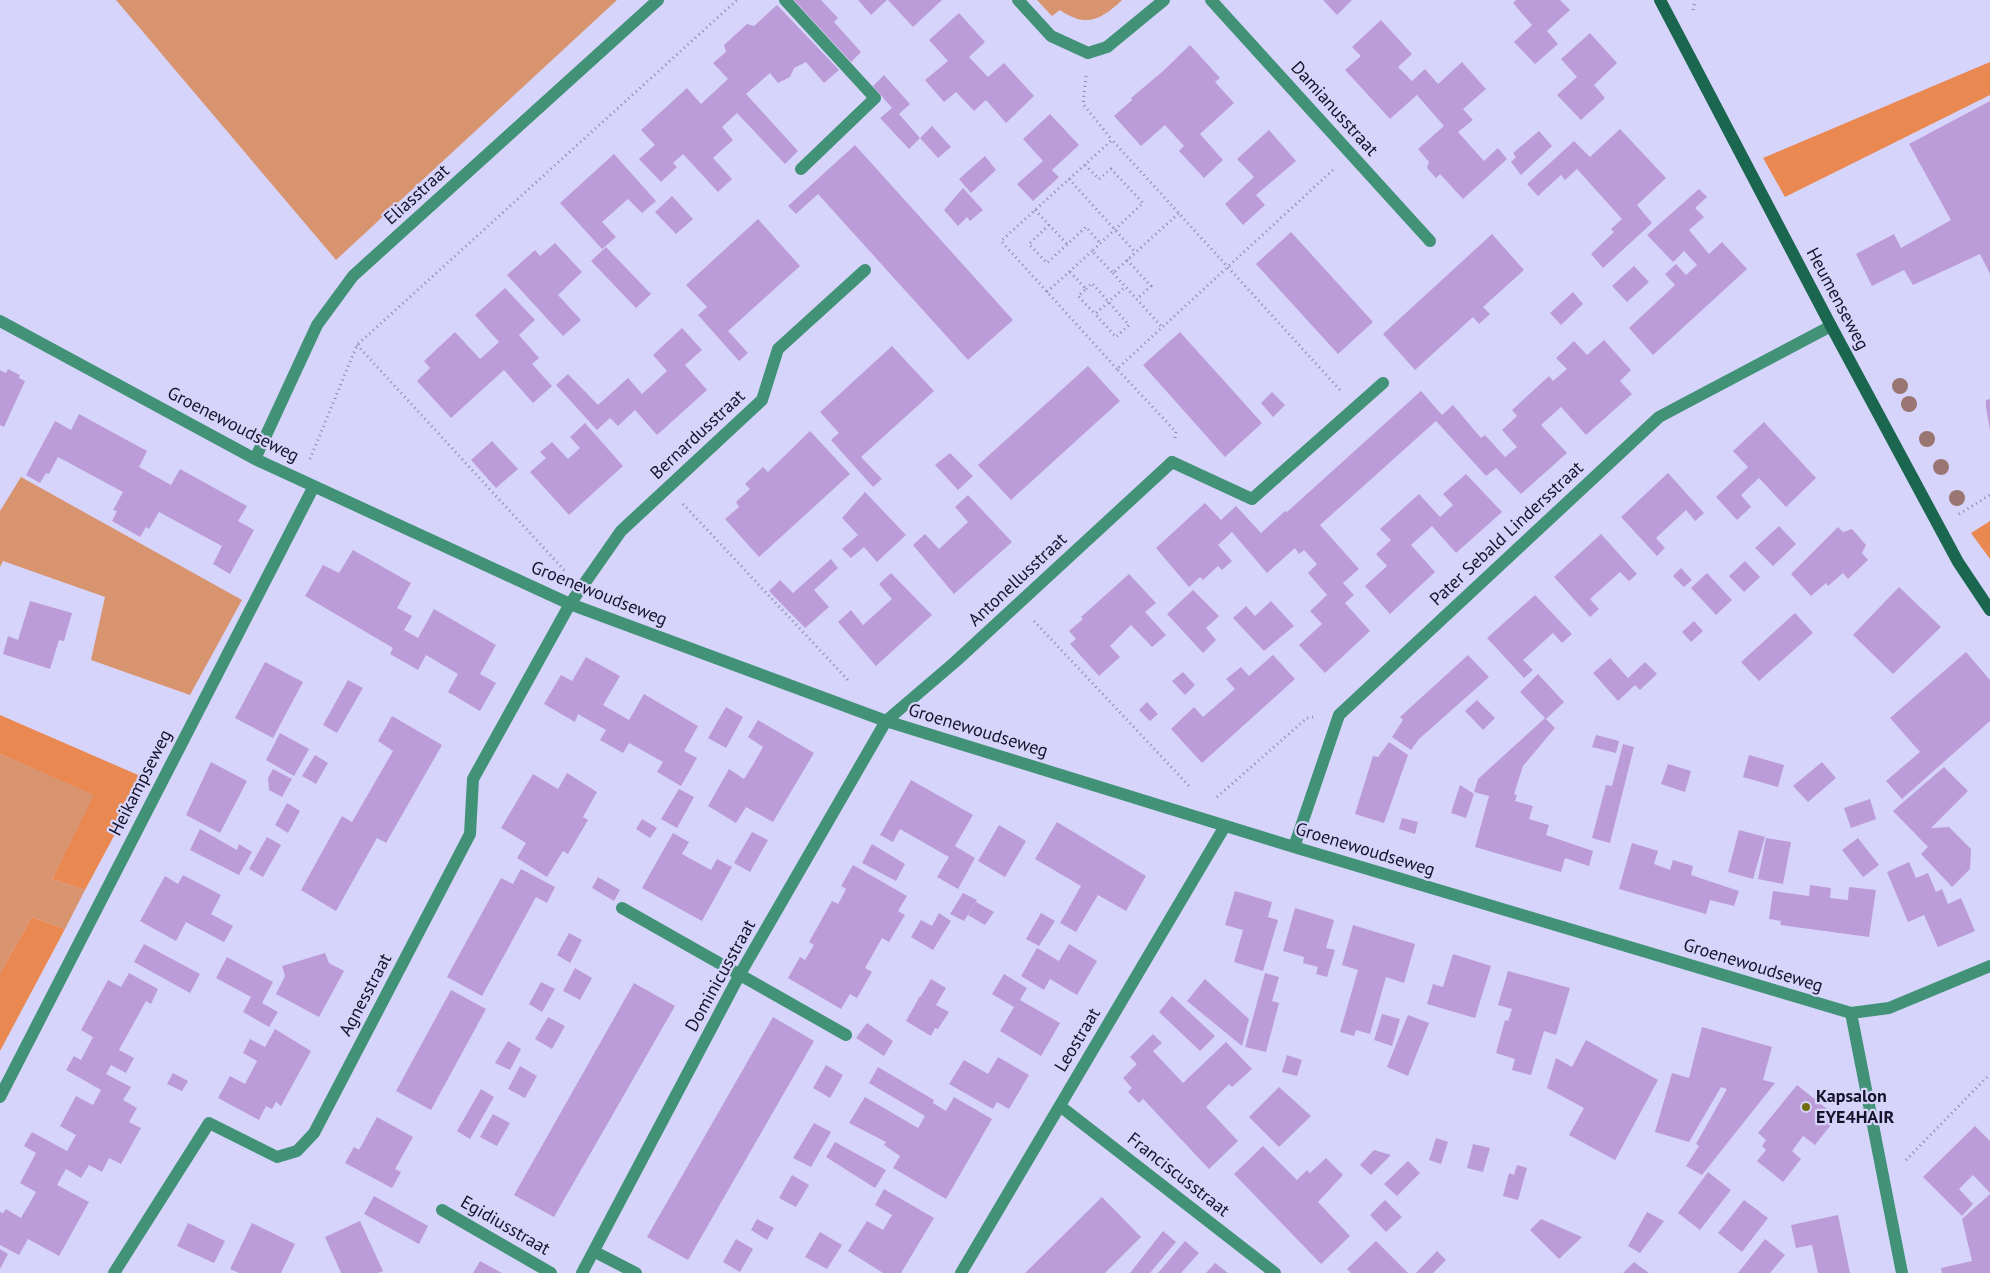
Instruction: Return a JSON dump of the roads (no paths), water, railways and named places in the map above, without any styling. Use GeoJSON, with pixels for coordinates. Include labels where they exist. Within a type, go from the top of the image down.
{"type":"FeatureCollection","features":[{"type":"Feature","properties":{"kind":"street","name":"Eliasstraat"},"geometry":{"type":"LineString","coordinates":[[255,459],[317,326],[353,276],[658,0]]}},
{"type":"Feature","properties":{"kind":"street"},"geometry":{"type":"LineString","coordinates":[[785,0],[875,98],[801,169]]}},
{"type":"Feature","properties":{"kind":"street"},"geometry":{"type":"LineString","coordinates":[[1018,0],[1051,36],[1088,53],[1107,47],[1164,0]]}},
{"type":"Feature","properties":{"kind":"street","name":"Damianusstraat"},"geometry":{"type":"LineString","coordinates":[[1211,0],[1430,241]]}},
{"type":"Feature","properties":{"kind":"street","name":"Heumenseweg"},"geometry":{"type":"LineString","coordinates":[[1660,0],[1939,527],[1958,562],[1990,610]]}},
{"type":"Feature","properties":{"kind":"street","name":"Bernardusstraat"},"geometry":{"type":"LineString","coordinates":[[570,604],[621,531],[762,400],[778,349],[865,270]]}},
{"type":"Feature","properties":{"kind":"street","name":"Groenewoudseweg"},"geometry":{"type":"LineString","coordinates":[[0,321],[255,459],[570,604],[886,721],[1294,847],[1851,1013],[1889,1008],[1990,966]]}},
{"type":"Feature","properties":{"kind":"street","name":"Pater Sebald Lindersstraat"},"geometry":{"type":"LineString","coordinates":[[1294,847],[1339,715],[1659,417],[1831,326]]}},
{"type":"Feature","properties":{"kind":"street","name":"Antonellusstraat"},"geometry":{"type":"LineString","coordinates":[[886,721],[955,662],[1172,462],[1252,499],[1383,383]]}},
{"type":"Feature","properties":{"kind":"street","name":"Heikampseweg"},"geometry":{"type":"LineString","coordinates":[[0,1096],[314,486]]}},
{"type":"Feature","properties":{"kind":"street","name":"Agnesstraat"},"geometry":{"type":"LineString","coordinates":[[114,1273],[209,1123],[276,1156],[297,1151],[314,1133],[470,834],[474,779],[570,604]]}},
{"type":"Feature","properties":{"kind":"street","name":"Dominicusstraat"},"geometry":{"type":"LineString","coordinates":[[582,1273],[595,1252],[740,974],[886,721]]}},
{"type":"Feature","properties":{"kind":"street","name":"Leostraat"},"geometry":{"type":"LineString","coordinates":[[962,1273],[1226,826]]}},
{"type":"Feature","properties":{"kind":"street"},"geometry":{"type":"LineString","coordinates":[[622,908],[846,1035]]}},
{"type":"Feature","properties":{"kind":"street"},"geometry":{"type":"LineString","coordinates":[[1851,1013],[1902,1273]]}},
{"type":"Feature","properties":{"kind":"street","name":"Franciscusstraat"},"geometry":{"type":"LineString","coordinates":[[1060,1106],[1275,1273]]}},
{"type":"Feature","properties":{"kind":"street","name":"Egidiusstraat"},"geometry":{"type":"LineString","coordinates":[[442,1210],[551,1273]]}},
{"type":"Feature","properties":{"kind":"street"},"geometry":{"type":"LineString","coordinates":[[595,1252],[636,1273]]}},
{"type":"Feature","properties":{"kind":"place","name":"Kapsalon EYE4HAIR"},"geometry":{"type":"Point","coordinates":[1806,1107]}}]}
